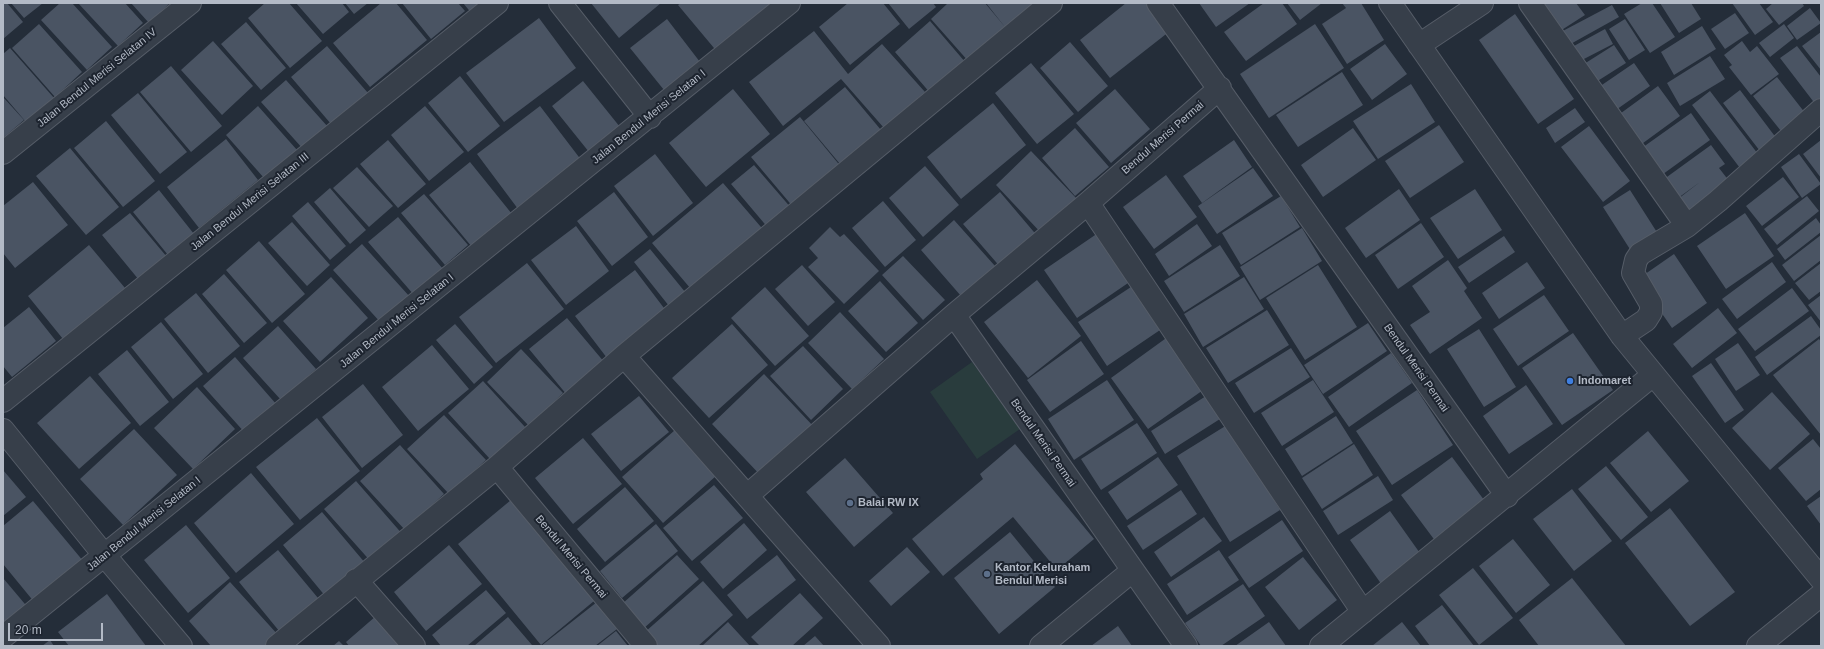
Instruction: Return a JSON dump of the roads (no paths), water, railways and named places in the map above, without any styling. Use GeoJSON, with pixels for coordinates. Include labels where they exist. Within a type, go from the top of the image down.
{"type":"FeatureCollection","features":[{"type":"Feature","properties":{"kind":"street","name":"Jalan Bendul Merisi Selatan IV"},"geometry":{"type":"LineString","coordinates":[[3,153],[190,3]]}},
{"type":"Feature","properties":{"kind":"street","name":"Jalan Bendul Merisi Selatan III"},"geometry":{"type":"LineString","coordinates":[[3,401],[497,3]]}},
{"type":"Feature","properties":{"kind":"street"},"geometry":{"type":"LineString","coordinates":[[560,3],[650,117]]}},
{"type":"Feature","properties":{"kind":"street","name":"Jalan Bendul Merisi Selatan I"},"geometry":{"type":"LineString","coordinates":[[3,637],[650,117],[789,3]]}},
{"type":"Feature","properties":{"kind":"street"},"geometry":{"type":"LineString","coordinates":[[277,646],[356,580],[497,468],[624,356],[1051,3]]}},
{"type":"Feature","properties":{"kind":"street","name":"Bendul Merisi Permai"},"geometry":{"type":"LineString","coordinates":[[1158,3],[1220,88],[1507,496]]}},
{"type":"Feature","properties":{"kind":"street"},"geometry":{"type":"LineString","coordinates":[[1390,3],[1622,336],[1821,579]]}},
{"type":"Feature","properties":{"kind":"street"},"geometry":{"type":"LineString","coordinates":[[1419,45],[1482,3]]}},
{"type":"Feature","properties":{"kind":"street"},"geometry":{"type":"LineString","coordinates":[[1530,3],[1687,226]]}},
{"type":"Feature","properties":{"kind":"street","name":"Bendul Merisi Permai"},"geometry":{"type":"LineString","coordinates":[[748,495],[954,315],[1088,203],[1220,88]]}},
{"type":"Feature","properties":{"kind":"street"},"geometry":{"type":"LineString","coordinates":[[1622,336],[1646,320],[1651,312],[1651,304],[1632,273],[1636,260],[1640,254],[1687,226],[1718,201],[1821,110]]}},
{"type":"Feature","properties":{"kind":"street"},"geometry":{"type":"LineString","coordinates":[[1088,203],[1363,612]]}},
{"type":"Feature","properties":{"kind":"street","name":"Bendul Merisi Permai"},"geometry":{"type":"LineString","coordinates":[[954,315],[1186,646]]}},
{"type":"Feature","properties":{"kind":"street"},"geometry":{"type":"LineString","coordinates":[[624,356],[748,495],[879,646]]}},
{"type":"Feature","properties":{"kind":"street"},"geometry":{"type":"LineString","coordinates":[[1321,646],[1507,496],[1653,375]]}},
{"type":"Feature","properties":{"kind":"street"},"geometry":{"type":"LineString","coordinates":[[3,430],[105,556],[181,646]]}},
{"type":"Feature","properties":{"kind":"street","name":"Bendul Merisi Permai"},"geometry":{"type":"LineString","coordinates":[[497,468],[646,646]]}},
{"type":"Feature","properties":{"kind":"street"},"geometry":{"type":"LineString","coordinates":[[1041,646],[1132,571]]}},
{"type":"Feature","properties":{"kind":"street"},"geometry":{"type":"LineString","coordinates":[[356,580],[414,646]]}},
{"type":"Feature","properties":{"kind":"street"},"geometry":{"type":"LineString","coordinates":[[1758,646],[1821,595]]}},
{"type":"Feature","properties":{"kind":"place","name":"Indomaret"},"geometry":{"type":"Point","coordinates":[1570,381]}},
{"type":"Feature","properties":{"kind":"place","name":"Balai RW IX"},"geometry":{"type":"Point","coordinates":[850,503]}},
{"type":"Feature","properties":{"kind":"place","name":"Kantor Keluraham Bendul Merisi"},"geometry":{"type":"Point","coordinates":[987,574]}}]}
